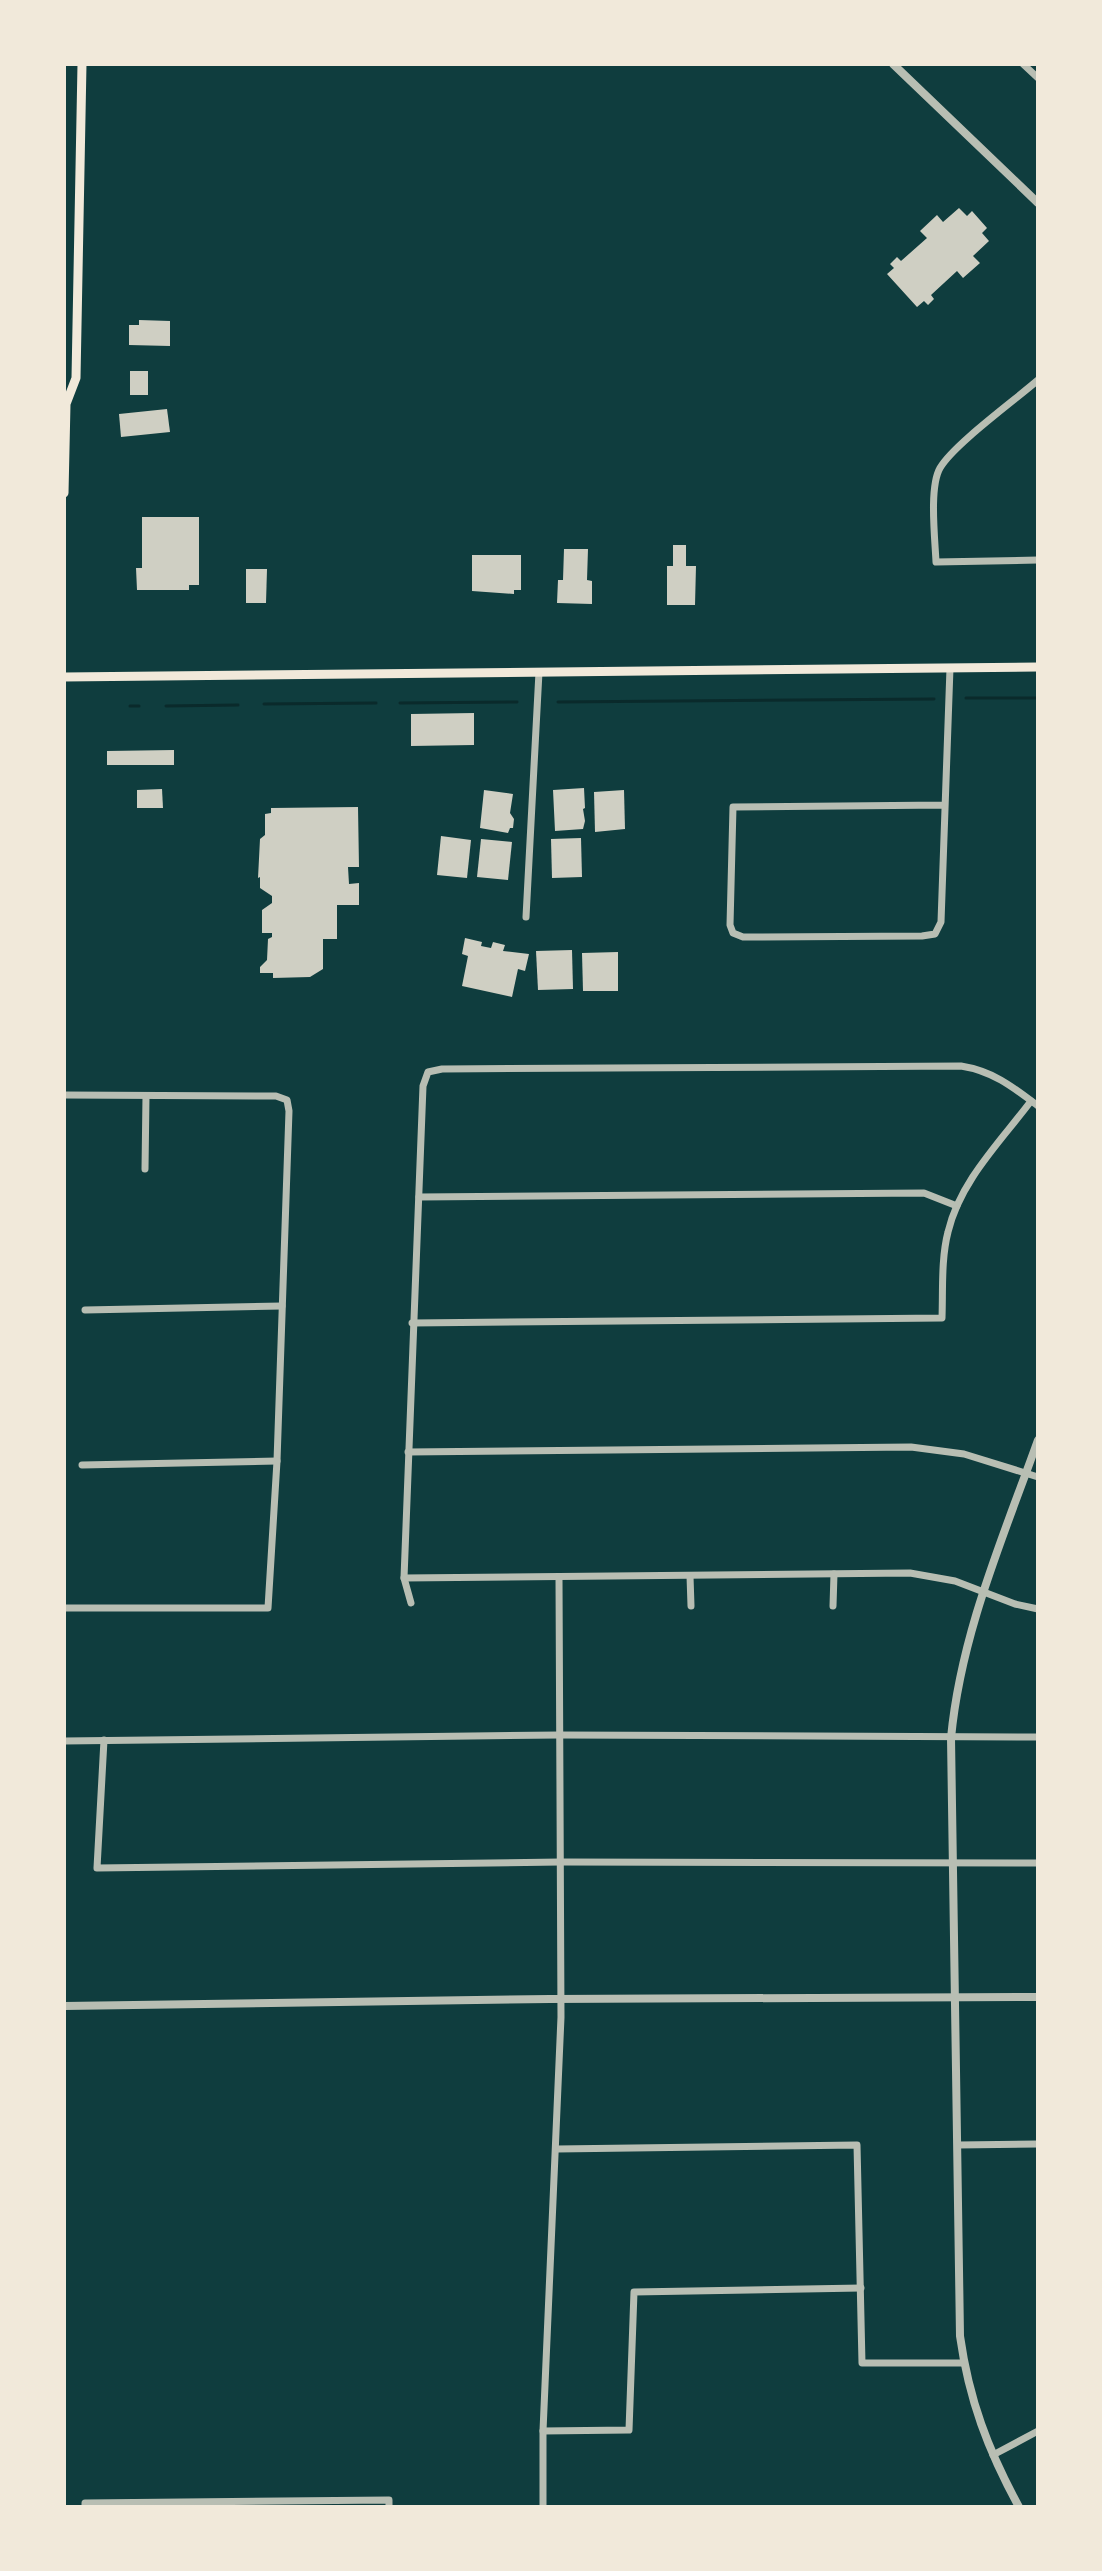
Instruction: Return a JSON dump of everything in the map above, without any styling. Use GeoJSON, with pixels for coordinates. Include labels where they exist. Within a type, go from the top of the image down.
{"type":"FeatureCollection","features":[{"type":"Feature","properties":{"kind":"main road"},"geometry":{"type":"LineString","coordinates":[[64,493],[65,402],[76,378],[82,64]]}},
{"type":"Feature","properties":{"kind":"main road"},"geometry":{"type":"LineString","coordinates":[[64,677],[1038,667]]}},
{"type":"Feature","properties":{"kind":"street"},"geometry":{"type":"LineString","coordinates":[[893,64],[1038,203]]}},
{"type":"Feature","properties":{"kind":"street"},"geometry":{"type":"LineString","coordinates":[[1023,64],[1038,78]]}},
{"type":"Feature","properties":{"kind":"street"},"geometry":{"type":"LineString","coordinates":[[1038,380],[962,445],[939,469],[933,505],[936,562],[1038,560]]}},
{"type":"Feature","properties":{"kind":"street"},"geometry":{"type":"LineString","coordinates":[[945,805],[733,807],[730,925],[733,933],[743,937],[935,934],[941,922],[950,668]]}},
{"type":"Feature","properties":{"kind":"street"},"geometry":{"type":"LineString","coordinates":[[526,917],[539,672]]}},
{"type":"Feature","properties":{"kind":"street"},"geometry":{"type":"LineString","coordinates":[[411,1603],[404,1578],[412,1323],[423,1086],[428,1072],[457,1069],[961,1066],[981,1069],[1004,1080],[1034,1104],[974,1176],[957,1206],[947,1236],[942,1318],[412,1323]]}},
{"type":"Feature","properties":{"kind":"street"},"geometry":{"type":"LineString","coordinates":[[64,1095],[276,1096],[287,1100],[289,1111],[277,1461],[268,1608],[64,1608]]}},
{"type":"Feature","properties":{"kind":"street"},"geometry":{"type":"LineString","coordinates":[[145,1169],[146,1096]]}},
{"type":"Feature","properties":{"kind":"street"},"geometry":{"type":"LineString","coordinates":[[419,1197],[924,1193],[957,1206]]}},
{"type":"Feature","properties":{"kind":"street"},"geometry":{"type":"LineString","coordinates":[[85,1310],[282,1306]]}},
{"type":"Feature","properties":{"kind":"street"},"geometry":{"type":"LineString","coordinates":[[1019,2507],[979,2423],[964,2363],[959,2312],[951,1738],[956,1690],[982,1592],[1038,1440]]}},
{"type":"Feature","properties":{"kind":"street"},"geometry":{"type":"LineString","coordinates":[[408,1452],[911,1447],[949,1450],[1038,1477]]}},
{"type":"Feature","properties":{"kind":"street"},"geometry":{"type":"LineString","coordinates":[[82,1465],[277,1461]]}},
{"type":"Feature","properties":{"kind":"street"},"geometry":{"type":"LineString","coordinates":[[404,1578],[910,1573],[955,1581],[1015,1604],[1038,1609]]}},
{"type":"Feature","properties":{"kind":"street"},"geometry":{"type":"LineString","coordinates":[[833,1606],[834,1574]]}},
{"type":"Feature","properties":{"kind":"street"},"geometry":{"type":"LineString","coordinates":[[690,1576],[691,1606]]}},
{"type":"Feature","properties":{"kind":"street"},"geometry":{"type":"LineString","coordinates":[[543,2507],[543,2431],[561,1999],[559,1578]]}},
{"type":"Feature","properties":{"kind":"street"},"geometry":{"type":"LineString","coordinates":[[64,1741],[559,1735],[1038,1737]]}},
{"type":"Feature","properties":{"kind":"street"},"geometry":{"type":"LineString","coordinates":[[104,1740],[97,1868],[560,1862],[1038,1863]]}},
{"type":"Feature","properties":{"kind":"street"},"geometry":{"type":"LineString","coordinates":[[64,2006],[561,1999],[1038,1997]]}},
{"type":"Feature","properties":{"kind":"street"},"geometry":{"type":"LineString","coordinates":[[958,2145],[1038,2144]]}},
{"type":"Feature","properties":{"kind":"street"},"geometry":{"type":"LineString","coordinates":[[557,2149],[857,2145],[862,2363],[964,2363]]}},
{"type":"Feature","properties":{"kind":"street"},"geometry":{"type":"LineString","coordinates":[[543,2431],[629,2430],[634,2292],[861,2288]]}},
{"type":"Feature","properties":{"kind":"street"},"geometry":{"type":"LineString","coordinates":[[993,2455],[1038,2431]]}},
{"type":"Feature","properties":{"kind":"street"},"geometry":{"type":"LineString","coordinates":[[85,2505],[389,2503]]}},
{"type":"Feature","properties":{"kind":"building"},"geometry":{"type":"Polygon","coordinates":[[[959,208],[967,216],[972,211],[987,228],[982,233],[989,241],[973,256],[980,263],[963,278],[957,271],[931,295],[934,299],[928,305],[924,301],[917,307],[887,274],[894,268],[890,264],[897,257],[901,261],[927,238],[920,231],[937,215],[943,222],[959,208]]]}},
{"type":"Feature","properties":{"kind":"building"},"geometry":{"type":"Polygon","coordinates":[[[139,320],[170,321],[170,346],[129,345],[129,325],[139,325],[139,320]]]}},
{"type":"Feature","properties":{"kind":"building"},"geometry":{"type":"Polygon","coordinates":[[[130,371],[148,371],[148,395],[130,395],[130,371]]]}},
{"type":"Feature","properties":{"kind":"building"},"geometry":{"type":"Polygon","coordinates":[[[167,409],[170,432],[121,437],[119,414],[167,409]]]}},
{"type":"Feature","properties":{"kind":"building"},"geometry":{"type":"Polygon","coordinates":[[[142,517],[199,517],[199,585],[189,585],[189,590],[137,590],[136,568],[142,568],[142,517]]]}},
{"type":"Feature","properties":{"kind":"building"},"geometry":{"type":"Polygon","coordinates":[[[673,545],[686,545],[686,566],[696,566],[695,605],[667,605],[667,566],[673,566],[673,545]]]}},
{"type":"Feature","properties":{"kind":"building"},"geometry":{"type":"Polygon","coordinates":[[[564,549],[588,549],[587,580],[592,581],[592,604],[557,603],[558,580],[563,580],[564,549]]]}},
{"type":"Feature","properties":{"kind":"building"},"geometry":{"type":"Polygon","coordinates":[[[472,555],[521,555],[521,590],[514,590],[514,594],[472,591],[472,555]]]}},
{"type":"Feature","properties":{"kind":"building"},"geometry":{"type":"Polygon","coordinates":[[[246,569],[267,569],[266,603],[246,603],[246,569]]]}},
{"type":"Feature","properties":{"kind":"building"},"geometry":{"type":"Polygon","coordinates":[[[474,713],[474,745],[411,746],[411,714],[474,713]]]}},
{"type":"Feature","properties":{"kind":"building"},"geometry":{"type":"Polygon","coordinates":[[[174,750],[174,765],[107,765],[107,751],[174,750]]]}},
{"type":"Feature","properties":{"kind":"building"},"geometry":{"type":"Polygon","coordinates":[[[584,788],[583,829],[555,831],[553,790],[584,788]]]}},
{"type":"Feature","properties":{"kind":"building"},"geometry":{"type":"Polygon","coordinates":[[[162,789],[163,808],[137,808],[137,790],[162,789]]]}},
{"type":"Feature","properties":{"kind":"building"},"geometry":{"type":"Polygon","coordinates":[[[484,790],[513,794],[510,813],[514,819],[513,828],[508,833],[480,828],[484,790]]]}},
{"type":"Feature","properties":{"kind":"building"},"geometry":{"type":"Polygon","coordinates":[[[624,790],[625,829],[595,832],[594,792],[624,790]]]}},
{"type":"Feature","properties":{"kind":"building"},"geometry":{"type":"Polygon","coordinates":[[[358,807],[359,867],[348,867],[349,884],[359,883],[359,905],[337,905],[337,939],[323,939],[323,969],[310,977],[273,978],[273,973],[260,973],[260,967],[267,960],[268,939],[272,937],[272,933],[262,933],[262,910],[272,903],[272,896],[260,888],[258,878],[265,814],[271,813],[271,808],[358,807]]]}},
{"type":"Feature","properties":{"kind":"building"},"geometry":{"type":"Polygon","coordinates":[[[441,836],[471,840],[467,878],[437,875],[441,836]]]}},
{"type":"Feature","properties":{"kind":"building"},"geometry":{"type":"Polygon","coordinates":[[[581,838],[582,877],[552,878],[551,839],[581,838]]]}},
{"type":"Feature","properties":{"kind":"building"},"geometry":{"type":"Polygon","coordinates":[[[481,839],[512,842],[508,880],[477,877],[481,839]]]}},
{"type":"Feature","properties":{"kind":"building"},"geometry":{"type":"Polygon","coordinates":[[[465,938],[482,942],[481,946],[491,948],[493,942],[505,945],[503,951],[529,954],[525,971],[518,969],[512,997],[462,986],[468,956],[462,954],[465,938]]]}},
{"type":"Feature","properties":{"kind":"building"},"geometry":{"type":"Polygon","coordinates":[[[572,950],[573,989],[538,990],[536,951],[572,950]]]}},
{"type":"Feature","properties":{"kind":"building"},"geometry":{"type":"Polygon","coordinates":[[[618,952],[618,991],[583,991],[582,953],[618,952]]]}},
{"type":"Feature","properties":{"kind":"waterway"},"geometry":{"type":"LineString","coordinates":[[966,698],[1038,698]]}},
{"type":"Feature","properties":{"kind":"waterway"},"geometry":{"type":"LineString","coordinates":[[558,702],[934,699]]}},
{"type":"Feature","properties":{"kind":"waterway"},"geometry":{"type":"LineString","coordinates":[[400,703],[517,702]]}},
{"type":"Feature","properties":{"kind":"waterway"},"geometry":{"type":"LineString","coordinates":[[264,704],[376,703]]}},
{"type":"Feature","properties":{"kind":"waterway"},"geometry":{"type":"LineString","coordinates":[[166,706],[238,705]]}},
{"type":"Feature","properties":{"kind":"waterway"},"geometry":{"type":"LineString","coordinates":[[130,706],[139,706]]}}]}
